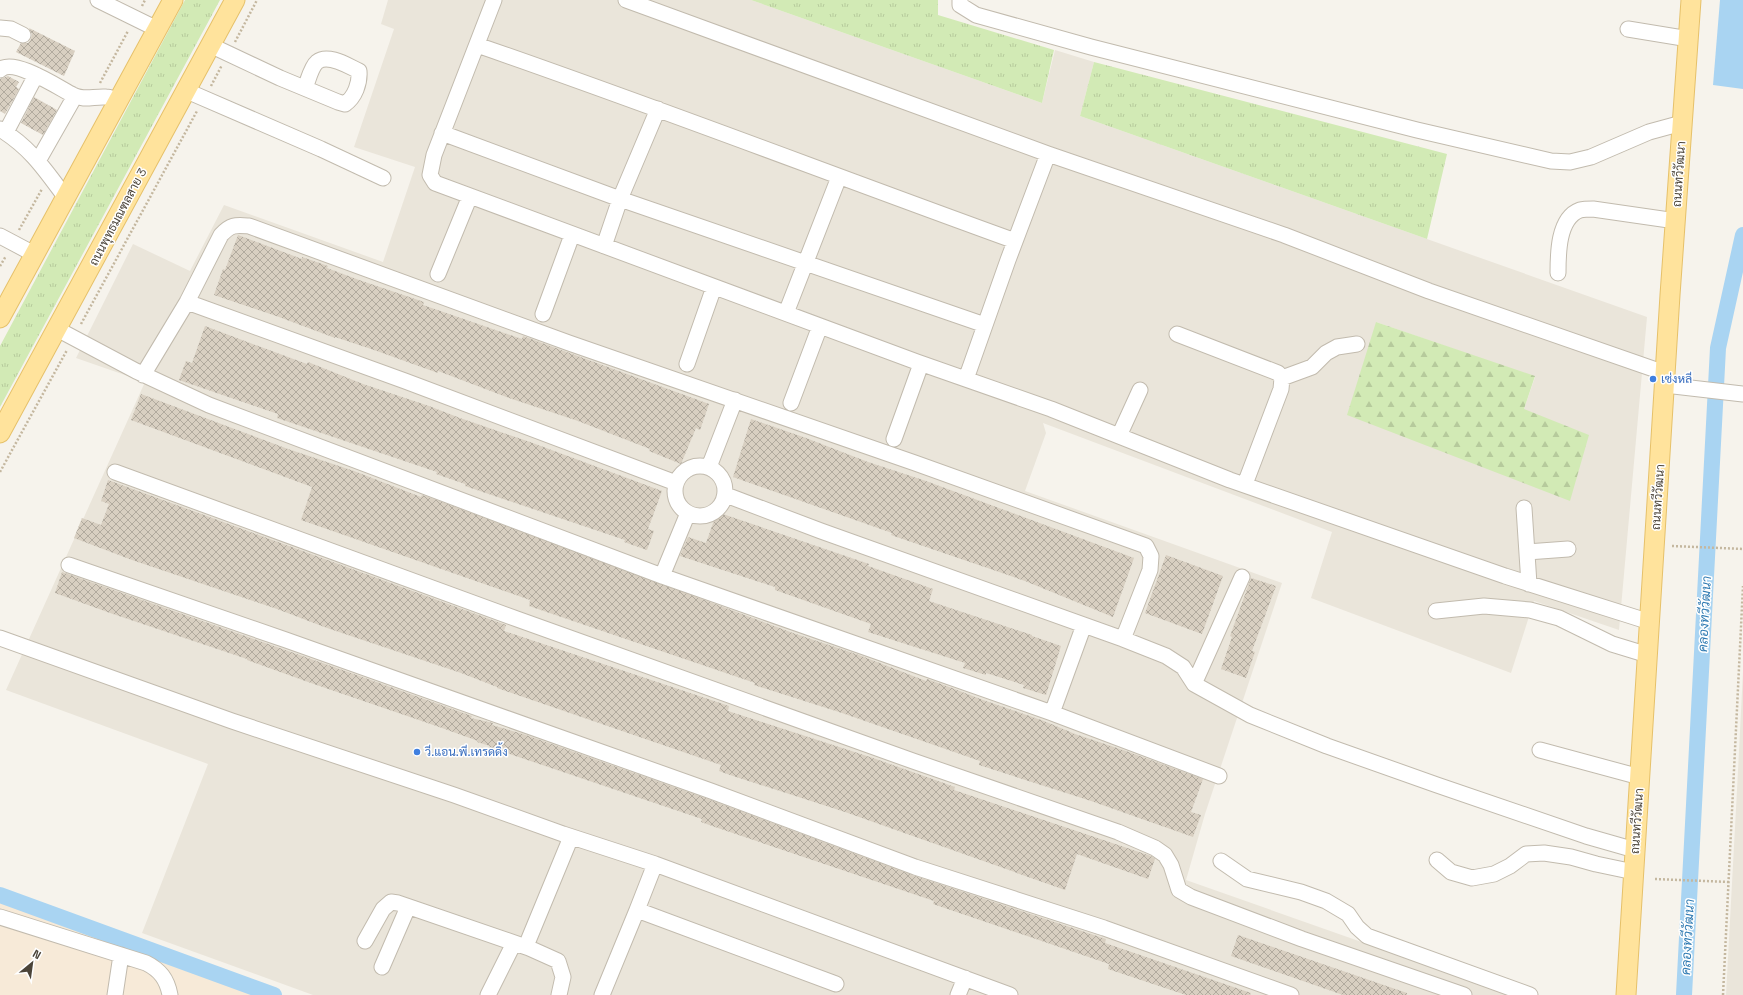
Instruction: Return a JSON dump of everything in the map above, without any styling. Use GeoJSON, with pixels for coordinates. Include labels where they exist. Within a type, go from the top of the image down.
{"type":"FeatureCollection","features":[{"type":"Feature","properties":{"kind":"main road"},"geometry":{"type":"LineString","coordinates":[[0,318],[173,0]]}},
{"type":"Feature","properties":{"kind":"main road","name":"ถนนพุทธมณฑลสาย 3"},"geometry":{"type":"LineString","coordinates":[[0,433],[66,333],[186,91],[235,0]]}},
{"type":"Feature","properties":{"kind":"main road","name":"ถนนทวีวัฒนา"},"geometry":{"type":"LineString","coordinates":[[1626,995],[1665,379],[1691,0]]}},
{"type":"Feature","properties":{"kind":"street"},"geometry":{"type":"LineString","coordinates":[[98,0],[157,29]]}},
{"type":"Feature","properties":{"kind":"street"},"geometry":{"type":"LineString","coordinates":[[494,0],[434,155],[430,175],[435,183],[1373,531],[1529,584],[1650,622]]}},
{"type":"Feature","properties":{"kind":"street"},"geometry":{"type":"LineString","coordinates":[[626,0],[1048,154],[1284,235],[1692,390],[1743,394]]}},
{"type":"Feature","properties":{"kind":"street"},"geometry":{"type":"LineString","coordinates":[[960,0],[960,5],[976,15],[1091,47],[1425,132],[1551,161],[1570,162],[1591,157],[1649,132],[1682,123]]}},
{"type":"Feature","properties":{"kind":"street"},"geometry":{"type":"LineString","coordinates":[[0,28],[10,29],[23,35]]}},
{"type":"Feature","properties":{"kind":"street"},"geometry":{"type":"LineString","coordinates":[[1628,29],[1688,39]]}},
{"type":"Feature","properties":{"kind":"street"},"geometry":{"type":"LineString","coordinates":[[210,44],[305,88]]}},
{"type":"Feature","properties":{"kind":"street"},"geometry":{"type":"LineString","coordinates":[[477,45],[658,108],[839,177],[1015,241]]}},
{"type":"Feature","properties":{"kind":"street"},"geometry":{"type":"LineString","coordinates":[[0,70],[2,68],[11,67],[36,75],[75,96],[89,99],[105,97],[118,100]]}},
{"type":"Feature","properties":{"kind":"street"},"geometry":{"type":"LineString","coordinates":[[36,75],[3,130],[29,150],[66,198]]}},
{"type":"Feature","properties":{"kind":"street"},"geometry":{"type":"LineString","coordinates":[[186,91],[383,178]]}},
{"type":"Feature","properties":{"kind":"street"},"geometry":{"type":"LineString","coordinates":[[38,161],[75,96]]}},
{"type":"Feature","properties":{"kind":"street"},"geometry":{"type":"LineString","coordinates":[[604,246],[620,199],[658,108]]}},
{"type":"Feature","properties":{"kind":"street"},"geometry":{"type":"LineString","coordinates":[[442,133],[620,199],[985,325]]}},
{"type":"Feature","properties":{"kind":"street"},"geometry":{"type":"LineString","coordinates":[[966,379],[1015,241],[1048,154]]}},
{"type":"Feature","properties":{"kind":"street"},"geometry":{"type":"LineString","coordinates":[[786,313],[839,177]]}},
{"type":"Feature","properties":{"kind":"street"},"geometry":{"type":"LineString","coordinates":[[438,274],[470,196]]}},
{"type":"Feature","properties":{"kind":"street"},"geometry":{"type":"LineString","coordinates":[[1558,273],[1558,248],[1561,236],[1567,222],[1580,210],[1593,209],[1676,221]]}},
{"type":"Feature","properties":{"kind":"street"},"geometry":{"type":"LineString","coordinates":[[143,375],[187,302],[221,235],[226,229],[235,225],[249,226],[569,343],[735,400],[1146,546],[1151,556],[1150,570],[1123,639]]}},
{"type":"Feature","properties":{"kind":"street"},"geometry":{"type":"LineString","coordinates":[[543,314],[572,235]]}},
{"type":"Feature","properties":{"kind":"street"},"geometry":{"type":"LineString","coordinates":[[0,236],[34,254]]}},
{"type":"Feature","properties":{"kind":"street"},"geometry":{"type":"LineString","coordinates":[[687,364],[714,286]]}},
{"type":"Feature","properties":{"kind":"street"},"geometry":{"type":"LineString","coordinates":[[187,302],[406,381],[676,483]]}},
{"type":"Feature","properties":{"kind":"street"},"geometry":{"type":"LineString","coordinates":[[791,403],[820,326]]}},
{"type":"Feature","properties":{"kind":"street"},"geometry":{"type":"LineString","coordinates":[[66,333],[143,375],[209,405],[662,576],[1052,713],[1219,776]]}},
{"type":"Feature","properties":{"kind":"street"},"geometry":{"type":"LineString","coordinates":[[1177,334],[1278,373],[1282,378],[1280,389],[1245,484]]}},
{"type":"Feature","properties":{"kind":"street"},"geometry":{"type":"LineString","coordinates":[[1282,378],[1312,367],[1326,353],[1337,346],[1357,344]]}},
{"type":"Feature","properties":{"kind":"street"},"geometry":{"type":"LineString","coordinates":[[894,439],[921,364]]}},
{"type":"Feature","properties":{"kind":"street"},"geometry":{"type":"LineString","coordinates":[[1119,436],[1140,390]]}},
{"type":"Feature","properties":{"kind":"street"},"geometry":{"type":"LineString","coordinates":[[709,467],[735,400]]}},
{"type":"Feature","properties":{"kind":"street"},"geometry":{"type":"LineString","coordinates":[[699,466],[709,467],[722,478],[726,495],[723,504],[708,516],[688,514],[681,508],[677,500],[675,492],[676,483],[681,474],[689,468],[699,466]]}},
{"type":"Feature","properties":{"kind":"street"},"geometry":{"type":"LineString","coordinates":[[115,472],[517,619],[913,761],[1118,832],[1155,848],[1165,855],[1171,865],[1179,890],[1192,897],[1302,939],[1464,995]]}},
{"type":"Feature","properties":{"kind":"street"},"geometry":{"type":"LineString","coordinates":[[726,495],[1123,639],[1172,660],[1183,667],[1194,684],[1206,692],[1250,715],[1327,746],[1586,836],[1635,850]]}},
{"type":"Feature","properties":{"kind":"street"},"geometry":{"type":"LineString","coordinates":[[1524,508],[1529,584]]}},
{"type":"Feature","properties":{"kind":"street"},"geometry":{"type":"LineString","coordinates":[[662,576],[688,514]]}},
{"type":"Feature","properties":{"kind":"street"},"geometry":{"type":"LineString","coordinates":[[1527,552],[1568,549]]}},
{"type":"Feature","properties":{"kind":"street"},"geometry":{"type":"LineString","coordinates":[[69,565],[286,640],[711,791],[915,867],[1104,928],[1291,995]]}},
{"type":"Feature","properties":{"kind":"street"},"geometry":{"type":"LineString","coordinates":[[1194,684],[1242,577]]}},
{"type":"Feature","properties":{"kind":"street"},"geometry":{"type":"LineString","coordinates":[[1436,611],[1484,606],[1530,610],[1559,618],[1612,644],[1648,655]]}},
{"type":"Feature","properties":{"kind":"street"},"geometry":{"type":"LineString","coordinates":[[1052,713],[1084,625]]}},
{"type":"Feature","properties":{"kind":"street"},"geometry":{"type":"LineString","coordinates":[[0,638],[232,721],[454,795],[571,837],[655,864],[1010,995]]}},
{"type":"Feature","properties":{"kind":"street"},"geometry":{"type":"LineString","coordinates":[[1540,750],[1640,777]]}},
{"type":"Feature","properties":{"kind":"street"},"geometry":{"type":"LineString","coordinates":[[488,995],[520,945],[571,837]]}},
{"type":"Feature","properties":{"kind":"street"},"geometry":{"type":"LineString","coordinates":[[1437,860],[1450,872],[1472,878],[1494,874],[1510,866],[1526,854],[1544,853],[1571,857],[1634,872]]}},
{"type":"Feature","properties":{"kind":"street"},"geometry":{"type":"LineString","coordinates":[[1221,861],[1247,879],[1301,892],[1326,901],[1348,914],[1357,927],[1366,936],[1530,995]]}},
{"type":"Feature","properties":{"kind":"street"},"geometry":{"type":"LineString","coordinates":[[602,995],[655,864]]}},
{"type":"Feature","properties":{"kind":"street"},"geometry":{"type":"LineString","coordinates":[[365,941],[384,910],[391,902],[520,945],[558,961],[563,977],[559,995]]}},
{"type":"Feature","properties":{"kind":"street"},"geometry":{"type":"LineString","coordinates":[[382,967],[408,908]]}},
{"type":"Feature","properties":{"kind":"street"},"geometry":{"type":"LineString","coordinates":[[637,910],[836,984]]}},
{"type":"Feature","properties":{"kind":"street"},"geometry":{"type":"LineString","coordinates":[[0,917],[146,962],[164,976],[170,995]]}},
{"type":"Feature","properties":{"kind":"street"},"geometry":{"type":"LineString","coordinates":[[115,995],[121,955]]}},
{"type":"Feature","properties":{"kind":"street"},"geometry":{"type":"LineString","coordinates":[[958,995],[965,978]]}},
{"type":"Feature","properties":{"kind":"path"},"geometry":{"type":"LineString","coordinates":[[0,472],[66,333],[204,98],[257,0]]}},
{"type":"Feature","properties":{"kind":"path"},"geometry":{"type":"LineString","coordinates":[[1672,546],[1743,549]]}},
{"type":"Feature","properties":{"kind":"path"},"geometry":{"type":"LineString","coordinates":[[1723,995],[1743,586]]}},
{"type":"Feature","properties":{"kind":"path"},"geometry":{"type":"LineString","coordinates":[[1655,879],[1729,882]]}},
{"type":"Feature","properties":{"kind":"shaded area"},"geometry":{"type":"Polygon","coordinates":[[[388,0],[751,0],[1042,103],[1055,50],[1094,62],[1080,116],[1647,317],[1619,630],[1534,601],[1511,673],[1311,598],[1332,532],[1043,423],[1046,433],[1025,491],[1282,583],[1205,814],[1186,880],[1512,995],[313,995],[142,933],[208,764],[6,690],[145,382],[76,358],[133,244],[190,271],[224,205],[383,262],[415,167],[354,147],[394,29],[381,24],[388,0]],[[1376,322],[1524,409],[1535,377],[1376,322]]]}},
{"type":"Feature","properties":{"kind":"shaded area"},"geometry":{"type":"Polygon","coordinates":[[[1743,672],[1743,995],[1726,995],[1737,790],[1743,672]]]}},
{"type":"Feature","properties":{"kind":"shaded area"},"geometry":{"type":"Polygon","coordinates":[[[0,898],[152,946],[282,995],[0,995],[0,898]]]}},
{"type":"Feature","properties":{"kind":"green space"},"geometry":{"type":"Polygon","coordinates":[[[185,0],[220,0],[0,407],[0,346],[185,0]]]}},
{"type":"Feature","properties":{"kind":"green space"},"geometry":{"type":"Polygon","coordinates":[[[751,0],[938,0],[938,15],[1054,50],[1042,103],[751,0]]]}},
{"type":"Feature","properties":{"kind":"green space"},"geometry":{"type":"Polygon","coordinates":[[[1094,62],[1447,154],[1427,239],[1080,116],[1094,62]]]}},
{"type":"Feature","properties":{"kind":"green space"},"geometry":{"type":"Polygon","coordinates":[[[1376,322],[1535,376],[1524,409],[1589,435],[1570,501],[1347,415],[1376,322]]]}},
{"type":"Feature","properties":{"kind":"water"},"geometry":{"type":"Polygon","coordinates":[[[1720,0],[1743,0],[1743,89],[1713,85],[1720,0]]]}},
{"type":"Feature","properties":{"kind":"building"},"geometry":{"type":"Polygon","coordinates":[[[29,28],[75,51],[64,76],[16,52],[21,43],[28,43],[31,39],[32,34],[29,28]]]}},
{"type":"Feature","properties":{"kind":"building"},"geometry":{"type":"Polygon","coordinates":[[[8,76],[19,82],[16,87],[19,89],[5,114],[0,111],[0,79],[8,76]]]}},
{"type":"Feature","properties":{"kind":"building"},"geometry":{"type":"Polygon","coordinates":[[[34,97],[57,110],[43,135],[21,123],[34,97]]]}},
{"type":"Feature","properties":{"kind":"building"},"geometry":{"type":"Polygon","coordinates":[[[238,235],[302,259],[302,257],[328,266],[327,268],[424,302],[423,305],[522,339],[523,336],[709,404],[700,430],[696,428],[681,464],[649,451],[650,449],[578,421],[509,398],[438,371],[438,373],[214,295],[223,269],[225,270],[238,235]]]}},
{"type":"Feature","properties":{"kind":"building"},"geometry":{"type":"Polygon","coordinates":[[[205,326],[307,364],[308,362],[363,384],[530,442],[662,491],[648,529],[654,531],[647,550],[624,542],[625,540],[465,486],[465,484],[436,474],[437,472],[277,418],[278,414],[179,380],[186,361],[192,363],[205,326]]]}},
{"type":"Feature","properties":{"kind":"building"},"geometry":{"type":"Polygon","coordinates":[[[141,394],[288,449],[354,471],[421,497],[422,495],[434,499],[793,633],[859,655],[926,681],[927,679],[1044,721],[1075,734],[1203,779],[1191,812],[1201,815],[1193,837],[1091,801],[979,765],[980,761],[842,713],[754,685],[755,683],[529,606],[530,600],[301,520],[312,487],[131,420],[141,394]]]}},
{"type":"Feature","properties":{"kind":"building"},"geometry":{"type":"Polygon","coordinates":[[[751,419],[868,462],[926,481],[1134,558],[1113,617],[1025,581],[891,535],[892,533],[733,477],[751,419]]]}},
{"type":"Feature","properties":{"kind":"building"},"geometry":{"type":"Polygon","coordinates":[[[108,480],[506,625],[504,631],[729,706],[728,711],[873,758],[955,787],[954,790],[1151,856],[1155,859],[1148,879],[1077,854],[1065,890],[845,812],[730,775],[719,771],[721,765],[497,688],[461,673],[132,560],[74,538],[82,518],[101,525],[109,504],[101,501],[108,480]]]}},
{"type":"Feature","properties":{"kind":"building"},"geometry":{"type":"Polygon","coordinates":[[[717,512],[869,564],[868,566],[933,589],[929,601],[1061,646],[1046,695],[1023,688],[1024,685],[986,673],[986,675],[963,668],[965,663],[868,632],[871,624],[775,590],[775,587],[680,556],[688,537],[706,543],[717,512]]]}},
{"type":"Feature","properties":{"kind":"building"},"geometry":{"type":"Polygon","coordinates":[[[1166,555],[1223,576],[1202,634],[1145,613],[1166,555]]]}},
{"type":"Feature","properties":{"kind":"building"},"geometry":{"type":"Polygon","coordinates":[[[62,572],[472,716],[471,718],[493,723],[492,725],[523,734],[708,799],[912,875],[1106,939],[1105,943],[1251,993],[1250,995],[1186,995],[1108,969],[1109,964],[933,904],[934,901],[712,826],[701,822],[702,819],[489,747],[490,746],[477,742],[478,741],[442,728],[55,593],[62,572]]]}},
{"type":"Feature","properties":{"kind":"building"},"geometry":{"type":"Polygon","coordinates":[[[1251,578],[1276,586],[1252,651],[1255,652],[1246,678],[1221,669],[1232,637],[1230,636],[1251,578]]]}},
{"type":"Feature","properties":{"kind":"building"},"geometry":{"type":"Polygon","coordinates":[[[1238,935],[1407,993],[1407,995],[1343,995],[1231,956],[1238,935]]]}},
{"type":"Feature","properties":{"kind":"waterway","name":"คลองทวีวัฒนา"},"geometry":{"type":"LineString","coordinates":[[1684,995],[1718,348],[1743,235]]}},
{"type":"Feature","properties":{"kind":"waterway"},"geometry":{"type":"LineString","coordinates":[[0,895],[274,995]]}},
{"type":"Feature","properties":{"kind":"place","name":"เซ่งหลี"},"geometry":{"type":"Point","coordinates":[1653,379]}},
{"type":"Feature","properties":{"kind":"place","name":"วี.แอน.พี.เทรดดิ้ง"},"geometry":{"type":"Point","coordinates":[417,752]}}]}
